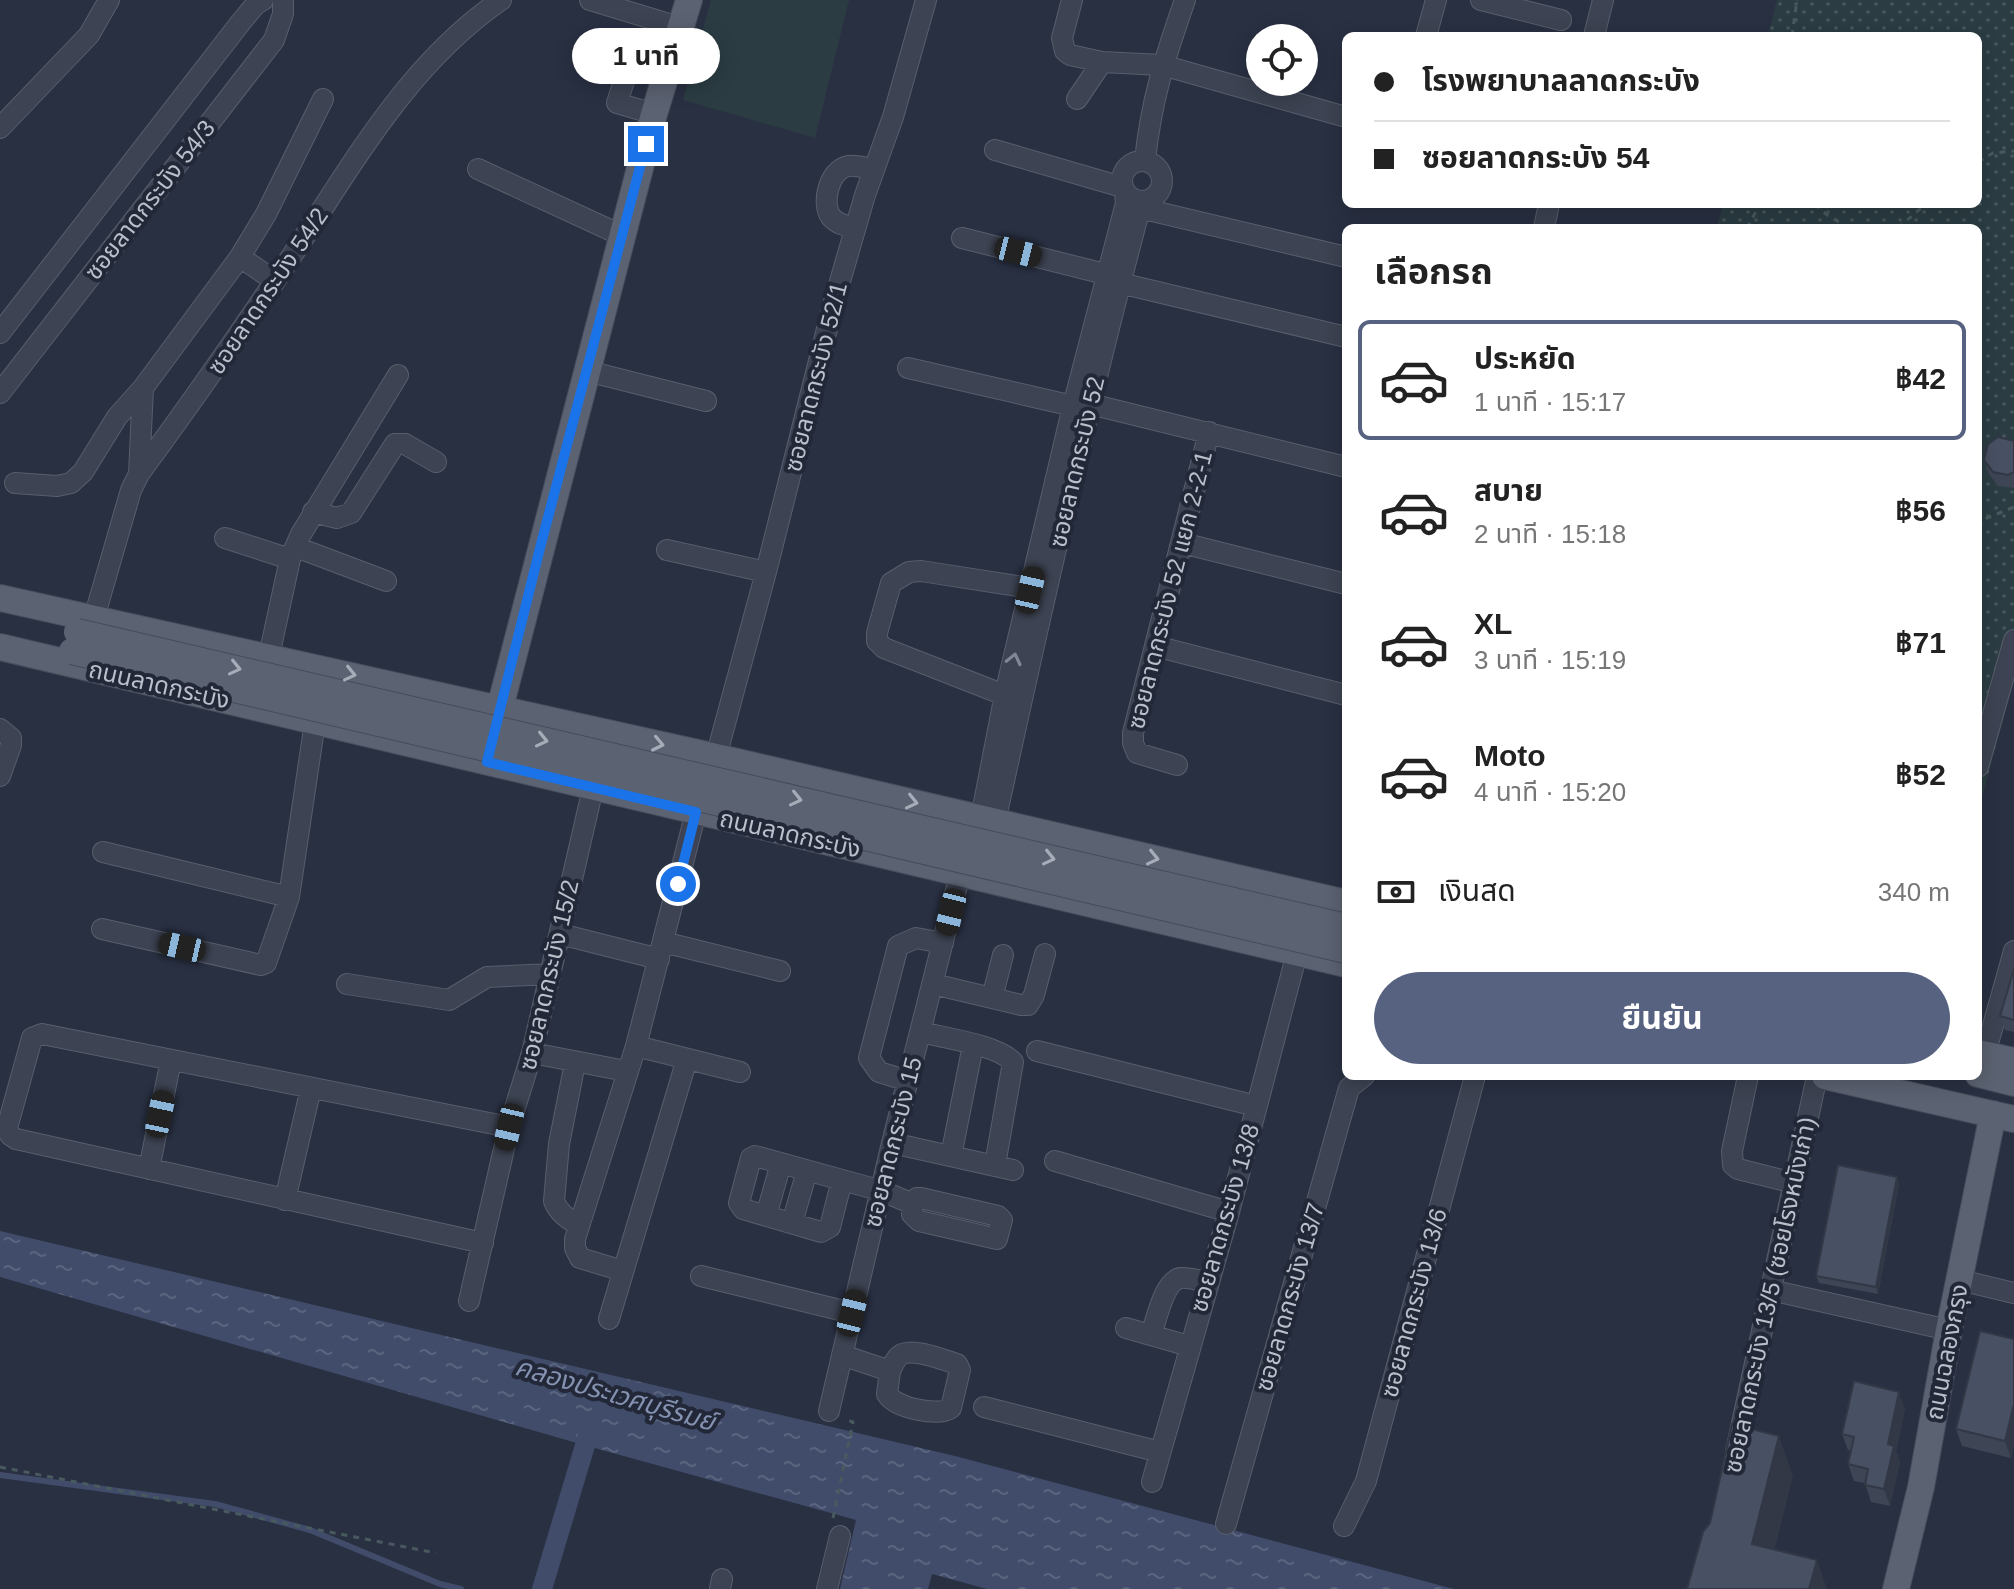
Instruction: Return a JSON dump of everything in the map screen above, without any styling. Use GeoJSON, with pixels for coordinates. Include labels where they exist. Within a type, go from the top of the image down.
{"type":"FeatureCollection","features":[{"type":"Feature","properties":{"kind":"main road"},"geometry":{"type":"LineString","coordinates":[[487,762],[654,114],[689,0]]}},
{"type":"Feature","properties":{"kind":"main road"},"geometry":{"type":"LineString","coordinates":[[0,598],[716,757],[1342,902]]}},
{"type":"Feature","properties":{"kind":"main road"},"geometry":{"type":"LineString","coordinates":[[0,615],[1342,926]]}},
{"type":"Feature","properties":{"kind":"main road"},"geometry":{"type":"LineString","coordinates":[[0,635],[1342,949]]}},
{"type":"Feature","properties":{"kind":"main road","name":"ถนนลาดกระบัง"},"geometry":{"type":"LineString","coordinates":[[0,647],[1342,963]]}},
{"type":"Feature","properties":{"kind":"main road"},"geometry":{"type":"LineString","coordinates":[[1982,1060],[2014,1061]]}},
{"type":"Feature","properties":{"kind":"main road"},"geometry":{"type":"LineString","coordinates":[[1982,1061],[2014,1083]]}},
{"type":"Feature","properties":{"kind":"main road"},"geometry":{"type":"LineString","coordinates":[[1845,1080],[2007,1113]]}},
{"type":"Feature","properties":{"kind":"main road"},"geometry":{"type":"LineString","coordinates":[[1896,1080],[2007,1113]]}},
{"type":"Feature","properties":{"kind":"main road","name":"ถนนฉลองกรุง"},"geometry":{"type":"LineString","coordinates":[[1896,1589],[1921,1487],[1960,1280],[2007,1113]]}},
{"type":"Feature","properties":{"kind":"street"},"geometry":{"type":"LineString","coordinates":[[0,128],[89,35],[109,0]]}},
{"type":"Feature","properties":{"kind":"street"},"geometry":{"type":"LineString","coordinates":[[0,333],[221,46],[256,4],[263,0]]}},
{"type":"Feature","properties":{"kind":"street","name":"ซอยลาดกระบัง 54/3"},"geometry":{"type":"LineString","coordinates":[[0,393],[274,40],[283,14],[283,0]]}},
{"type":"Feature","properties":{"kind":"street","name":"ซอยลาดกระบัง 54/2"},"geometry":{"type":"LineString","coordinates":[[94,618],[131,490],[139,474],[221,363],[389,109],[430,59],[479,15],[501,0]]}},
{"type":"Feature","properties":{"kind":"street"},"geometry":{"type":"LineString","coordinates":[[590,0],[682,28]]}},
{"type":"Feature","properties":{"kind":"street","name":"ซอยลาดกระบัง 52/1"},"geometry":{"type":"LineString","coordinates":[[716,757],[832,309],[855,228],[893,117],[926,0]]}},
{"type":"Feature","properties":{"kind":"street"},"geometry":{"type":"LineString","coordinates":[[1072,0],[1062,38],[1062,45],[1070,55],[1102,62],[1162,65],[1342,116]]}},
{"type":"Feature","properties":{"kind":"street"},"geometry":{"type":"LineString","coordinates":[[1145,161],[1149,116],[1162,65],[1185,0]]}},
{"type":"Feature","properties":{"kind":"street"},"geometry":{"type":"LineString","coordinates":[[1427,32],[1436,0]]}},
{"type":"Feature","properties":{"kind":"street"},"geometry":{"type":"LineString","coordinates":[[1481,0],[1561,20]]}},
{"type":"Feature","properties":{"kind":"street"},"geometry":{"type":"LineString","coordinates":[[1595,32],[1603,0]]}},
{"type":"Feature","properties":{"kind":"street"},"geometry":{"type":"LineString","coordinates":[[636,43],[617,103],[654,114]]}},
{"type":"Feature","properties":{"kind":"street"},"geometry":{"type":"LineString","coordinates":[[1077,99],[1102,62]]}},
{"type":"Feature","properties":{"kind":"street"},"geometry":{"type":"LineString","coordinates":[[15,483],[57,486],[71,483],[83,472],[117,417],[143,388],[240,257],[266,214],[323,99]]}},
{"type":"Feature","properties":{"kind":"street"},"geometry":{"type":"LineString","coordinates":[[995,150],[1134,197],[1342,256]]}},
{"type":"Feature","properties":{"kind":"street","name":"ซอยลาดกระบัง 52"},"geometry":{"type":"LineString","coordinates":[[988,820],[1037,593],[1134,197],[1124,171],[1136,162],[1153,164],[1162,179],[1161,188],[1156,196],[1134,197]]}},
{"type":"Feature","properties":{"kind":"street"},"geometry":{"type":"LineString","coordinates":[[855,228],[838,223],[830,215],[826,205],[827,190],[840,170],[848,166],[874,169]]}},
{"type":"Feature","properties":{"kind":"street"},"geometry":{"type":"LineString","coordinates":[[478,169],[623,236]]}},
{"type":"Feature","properties":{"kind":"street"},"geometry":{"type":"LineString","coordinates":[[962,238],[1114,280],[1342,336]]}},
{"type":"Feature","properties":{"kind":"street"},"geometry":{"type":"LineString","coordinates":[[240,257],[275,281]]}},
{"type":"Feature","properties":{"kind":"street"},"geometry":{"type":"LineString","coordinates":[[908,368],[1209,432],[1342,466]]}},
{"type":"Feature","properties":{"kind":"street"},"geometry":{"type":"LineString","coordinates":[[587,371],[706,401]]}},
{"type":"Feature","properties":{"kind":"street"},"geometry":{"type":"LineString","coordinates":[[269,656],[293,553],[313,512],[398,375]]}},
{"type":"Feature","properties":{"kind":"street"},"geometry":{"type":"LineString","coordinates":[[139,474],[143,388]]}},
{"type":"Feature","properties":{"kind":"street","name":"ซอยลาดกระบัง 52 แยก 2-2-1"},"geometry":{"type":"LineString","coordinates":[[1177,765],[1137,753],[1133,743],[1209,432]]}},
{"type":"Feature","properties":{"kind":"street"},"geometry":{"type":"LineString","coordinates":[[313,512],[337,518],[351,513],[395,444],[405,444],[436,462]]}},
{"type":"Feature","properties":{"kind":"street"},"geometry":{"type":"LineString","coordinates":[[225,538],[293,553],[386,581]]}},
{"type":"Feature","properties":{"kind":"street"},"geometry":{"type":"LineString","coordinates":[[1182,543],[1342,583]]}},
{"type":"Feature","properties":{"kind":"street"},"geometry":{"type":"LineString","coordinates":[[667,550],[766,572]]}},
{"type":"Feature","properties":{"kind":"street"},"geometry":{"type":"LineString","coordinates":[[1013,698],[884,648],[877,641],[877,633],[891,583],[909,572],[921,571],[1037,593]]}},
{"type":"Feature","properties":{"kind":"street"},"geometry":{"type":"LineString","coordinates":[[1982,753],[2014,640]]}},
{"type":"Feature","properties":{"kind":"street"},"geometry":{"type":"LineString","coordinates":[[1155,646],[1342,694]]}},
{"type":"Feature","properties":{"kind":"street"},"geometry":{"type":"LineString","coordinates":[[102,929],[261,965],[269,958],[289,897],[315,722]]}},
{"type":"Feature","properties":{"kind":"street"},"geometry":{"type":"LineString","coordinates":[[0,729],[11,738],[0,776]]}},
{"type":"Feature","properties":{"kind":"street","name":"ซอยลาดกระบัง 15/2"},"geometry":{"type":"LineString","coordinates":[[469,1301],[509,1127],[532,1053],[593,788]]}},
{"type":"Feature","properties":{"kind":"street"},"geometry":{"type":"LineString","coordinates":[[623,1271],[580,1258],[576,1254],[575,1239],[636,1046],[696,812]]}},
{"type":"Feature","properties":{"kind":"street"},"geometry":{"type":"LineString","coordinates":[[103,852],[289,897]]}},
{"type":"Feature","properties":{"kind":"street","name":"ซอยลาดกระบัง 15"},"geometry":{"type":"LineString","coordinates":[[829,1411],[960,874]]}},
{"type":"Feature","properties":{"kind":"street"},"geometry":{"type":"LineString","coordinates":[[560,934],[780,971]]}},
{"type":"Feature","properties":{"kind":"street"},"geometry":{"type":"LineString","coordinates":[[908,1081],[881,1074],[869,1058],[898,946],[916,938],[943,943]]}},
{"type":"Feature","properties":{"kind":"street"},"geometry":{"type":"LineString","coordinates":[[1982,1054],[2014,951]]}},
{"type":"Feature","properties":{"kind":"street","name":"ซอยลาดกระบัง 13/8"},"geometry":{"type":"LineString","coordinates":[[1152,1482],[1229,1212],[1297,953]]}},
{"type":"Feature","properties":{"kind":"street"},"geometry":{"type":"LineString","coordinates":[[933,984],[1028,1005],[1034,995],[1045,954]]}},
{"type":"Feature","properties":{"kind":"street"},"geometry":{"type":"LineString","coordinates":[[992,998],[1003,955]]}},
{"type":"Feature","properties":{"kind":"street"},"geometry":{"type":"LineString","coordinates":[[347,984],[449,1000],[487,977],[550,974]]}},
{"type":"Feature","properties":{"kind":"street"},"geometry":{"type":"LineString","coordinates":[[892,1143],[1004,1167],[1013,1062],[1010,1057],[921,1032]]}},
{"type":"Feature","properties":{"kind":"street"},"geometry":{"type":"LineString","coordinates":[[483,1243],[16,1139],[7,1128],[32,1038],[36,1034],[509,1127]]}},
{"type":"Feature","properties":{"kind":"street"},"geometry":{"type":"LineString","coordinates":[[951,1156],[973,1045]]}},
{"type":"Feature","properties":{"kind":"street"},"geometry":{"type":"LineString","coordinates":[[636,1046],[740,1072]]}},
{"type":"Feature","properties":{"kind":"street"},"geometry":{"type":"LineString","coordinates":[[1037,1051],[1256,1106]]}},
{"type":"Feature","properties":{"kind":"street"},"geometry":{"type":"LineString","coordinates":[[532,1053],[626,1071]]}},
{"type":"Feature","properties":{"kind":"street"},"geometry":{"type":"LineString","coordinates":[[609,1319],[687,1059]]}},
{"type":"Feature","properties":{"kind":"street"},"geometry":{"type":"LineString","coordinates":[[149,1169],[171,1060]]}},
{"type":"Feature","properties":{"kind":"street"},"geometry":{"type":"LineString","coordinates":[[575,1063],[559,1144],[554,1201],[566,1218],[579,1226]]}},
{"type":"Feature","properties":{"kind":"street","name":"ซอยลาดกระบัง 13/7"},"geometry":{"type":"LineString","coordinates":[[1226,1524],[1349,1088],[1359,1080]]}},
{"type":"Feature","properties":{"kind":"street","name":"ซอยลาดกระบัง 13/6"},"geometry":{"type":"LineString","coordinates":[[1344,1526],[1366,1481],[1474,1080]]}},
{"type":"Feature","properties":{"kind":"street"},"geometry":{"type":"LineString","coordinates":[[1747,1080],[1732,1151],[1733,1165],[1738,1169],[1794,1183]]}},
{"type":"Feature","properties":{"kind":"street","name":"ซอยลาดกระบัง 13/5 (ซอยโรงหนังเก่า)"},"geometry":{"type":"LineString","coordinates":[[1731,1473],[1816,1080]]}},
{"type":"Feature","properties":{"kind":"street"},"geometry":{"type":"LineString","coordinates":[[285,1200],[311,1088]]}},
{"type":"Feature","properties":{"kind":"street"},"geometry":{"type":"LineString","coordinates":[[842,1180],[830,1227],[821,1232],[743,1209],[739,1203],[751,1158],[755,1156],[882,1191],[913,1204]]}},
{"type":"Feature","properties":{"kind":"street"},"geometry":{"type":"LineString","coordinates":[[1055,1161],[1229,1212]]}},
{"type":"Feature","properties":{"kind":"street"},"geometry":{"type":"LineString","coordinates":[[766,1216],[781,1163]]}},
{"type":"Feature","properties":{"kind":"street"},"geometry":{"type":"LineString","coordinates":[[792,1223],[807,1171]]}},
{"type":"Feature","properties":{"kind":"street"},"geometry":{"type":"LineString","coordinates":[[701,1276],[852,1313]]}},
{"type":"Feature","properties":{"kind":"street"},"geometry":{"type":"LineString","coordinates":[[1151,1335],[1164,1297],[1174,1281],[1181,1278],[1207,1282]]}},
{"type":"Feature","properties":{"kind":"street"},"geometry":{"type":"LineString","coordinates":[[1960,1280],[2014,1293]]}},
{"type":"Feature","properties":{"kind":"street"},"geometry":{"type":"LineString","coordinates":[[1770,1290],[1949,1330]]}},
{"type":"Feature","properties":{"kind":"street"},"geometry":{"type":"LineString","coordinates":[[1126,1328],[1189,1346]]}},
{"type":"Feature","properties":{"kind":"street"},"geometry":{"type":"LineString","coordinates":[[842,1355],[890,1371]]}},
{"type":"Feature","properties":{"kind":"street"},"geometry":{"type":"LineString","coordinates":[[984,1407],[1160,1452]]}},
{"type":"Feature","properties":{"kind":"street"},"geometry":{"type":"LineString","coordinates":[[827,1589],[840,1536]]}},
{"type":"Feature","properties":{"kind":"path"},"geometry":{"type":"LineString","coordinates":[[1793,32],[1797,0]]}},
{"type":"Feature","properties":{"kind":"path"},"geometry":{"type":"LineString","coordinates":[[1982,160],[1993,153],[2014,151]]}},
{"type":"Feature","properties":{"kind":"path"},"geometry":{"type":"LineString","coordinates":[[1819,208],[1842,224]]}},
{"type":"Feature","properties":{"kind":"path"},"geometry":{"type":"LineString","coordinates":[[1903,224],[1921,208]]}},
{"type":"Feature","properties":{"kind":"path"},"geometry":{"type":"LineString","coordinates":[[1982,524],[1987,518],[2014,507]]}},
{"type":"Feature","properties":{"kind":"path"},"geometry":{"type":"LineString","coordinates":[[829,1411],[853,1422],[833,1520],[840,1536]]}},
{"type":"Feature","properties":{"kind":"path"},"geometry":{"type":"LineString","coordinates":[[0,1467],[436,1553]]}},
{"type":"Feature","properties":{"kind":"shaded area"},"geometry":{"type":"Polygon","coordinates":[[[711,0],[849,0],[815,138],[683,100],[711,0]]]}},
{"type":"Feature","properties":{"kind":"shaded area"},"geometry":{"type":"Polygon","coordinates":[[[1777,0],[2014,0],[2014,680],[1982,797],[1982,224],[1718,224],[1722,208],[1982,208],[1982,32],[1769,32],[1777,0]]]}},
{"type":"Feature","properties":{"kind":"water","name":"คลองประเวศบุรีรมย์"},"geometry":{"type":"Polygon","coordinates":[[[0,1231],[959,1457],[1454,1589],[987,1589],[932,1574],[928,1589],[840,1589],[856,1520],[0,1277],[0,1231]]]}},
{"type":"Feature","properties":{"kind":"building"},"geometry":{"type":"Polygon","coordinates":[[[1998,437],[2014,441],[2014,472],[2008,475],[1993,472],[1984,460],[1988,444],[1998,437]]]}},
{"type":"Feature","properties":{"kind":"building"},"geometry":{"type":"Polygon","coordinates":[[[2014,969],[2014,1020],[2000,1016],[2014,969]]]}},
{"type":"Feature","properties":{"kind":"building"},"geometry":{"type":"Polygon","coordinates":[[[1838,1165],[1897,1177],[1876,1287],[1816,1276],[1838,1165]]]}},
{"type":"Feature","properties":{"kind":"building"},"geometry":{"type":"Polygon","coordinates":[[[1980,1331],[2014,1339],[2014,1404],[2005,1441],[1956,1429],[1980,1331]]]}},
{"type":"Feature","properties":{"kind":"building"},"geometry":{"type":"Polygon","coordinates":[[[1854,1381],[1899,1392],[1888,1444],[1894,1446],[1884,1489],[1865,1485],[1868,1469],[1848,1464],[1854,1437],[1842,1434],[1854,1381]]]}},
{"type":"Feature","properties":{"kind":"building"},"geometry":{"type":"Polygon","coordinates":[[[1732,1424],[1779,1436],[1752,1544],[1817,1560],[1809,1589],[1687,1589],[1703,1532],[1710,1523],[1732,1424]]]}},
{"type":"Feature","properties":{"kind":"waterway"},"geometry":{"type":"LineString","coordinates":[[542,1589],[592,1422]]}},
{"type":"Feature","properties":{"kind":"waterway"},"geometry":{"type":"LineString","coordinates":[[0,1475],[215,1504],[310,1530],[440,1584],[461,1589]]}},
{"type":"Feature","properties":{"kind":"route"},"geometry":{"type":"LineString","coordinates":[[646,144],[487,762],[696,812],[678,884]]}}]}
